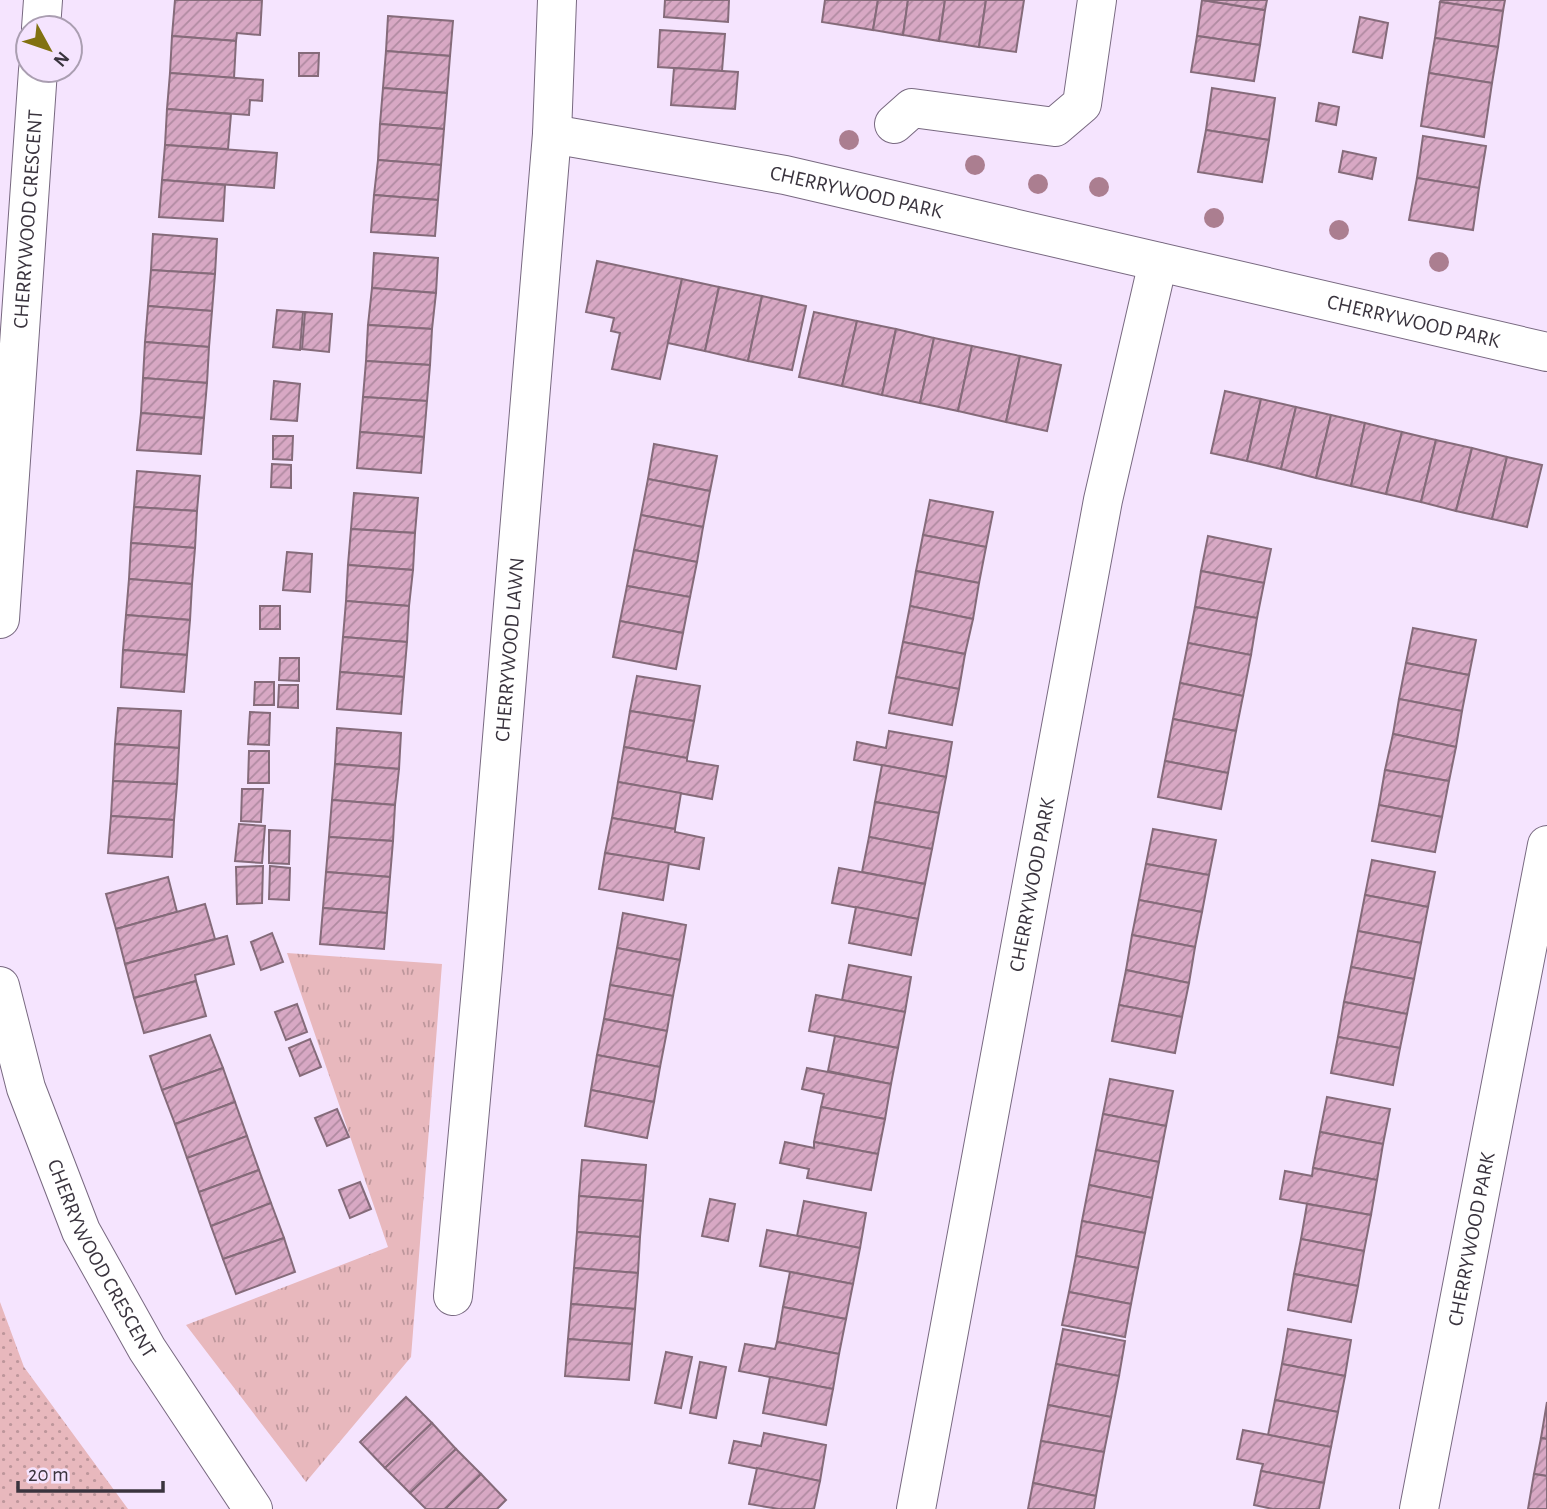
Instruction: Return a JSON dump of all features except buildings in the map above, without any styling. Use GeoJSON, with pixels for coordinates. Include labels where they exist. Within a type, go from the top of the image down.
{"type":"FeatureCollection","features":[{"type":"Feature","properties":{"kind":"street","name":"CHERRYWOOD LAWN"},"geometry":{"type":"LineString","coordinates":[[453,1296],[471,1115],[552,134],[557,0]]}},
{"type":"Feature","properties":{"kind":"street"},"geometry":{"type":"LineString","coordinates":[[894,124],[912,108],[1055,127],[1082,104],[1097,0]]}},
{"type":"Feature","properties":{"kind":"street","name":"CHERRYWOOD CRESCENT"},"geometry":{"type":"LineString","coordinates":[[0,620],[37,84]]}},
{"type":"Feature","properties":{"kind":"street","name":"CHERRYWOOD PARK"},"geometry":{"type":"LineString","coordinates":[[552,134],[777,173],[1547,352]]}},
{"type":"Feature","properties":{"kind":"street","name":"CHERRYWOOD PARK"},"geometry":{"type":"LineString","coordinates":[[916,1509],[1103,500],[1158,262]]}},
{"type":"Feature","properties":{"kind":"street","name":"CHERRYWOOD PARK"},"geometry":{"type":"LineString","coordinates":[[1419,1509],[1547,845]]}},
{"type":"Feature","properties":{"kind":"street","name":"CHERRYWOOD CRESCENT"},"geometry":{"type":"LineString","coordinates":[[0,986],[26,1088],[81,1231],[147,1349],[253,1509]]}},
{"type":"Feature","properties":{"kind":"green space"},"geometry":{"type":"Polygon","coordinates":[[[287,953],[442,964],[411,1357],[306,1482],[186,1325],[388,1247],[287,953]]]}},
{"type":"Feature","properties":{"kind":"green space"},"geometry":{"type":"Polygon","coordinates":[[[0,1302],[24,1367],[128,1509],[0,1509],[0,1302]]]}}]}
